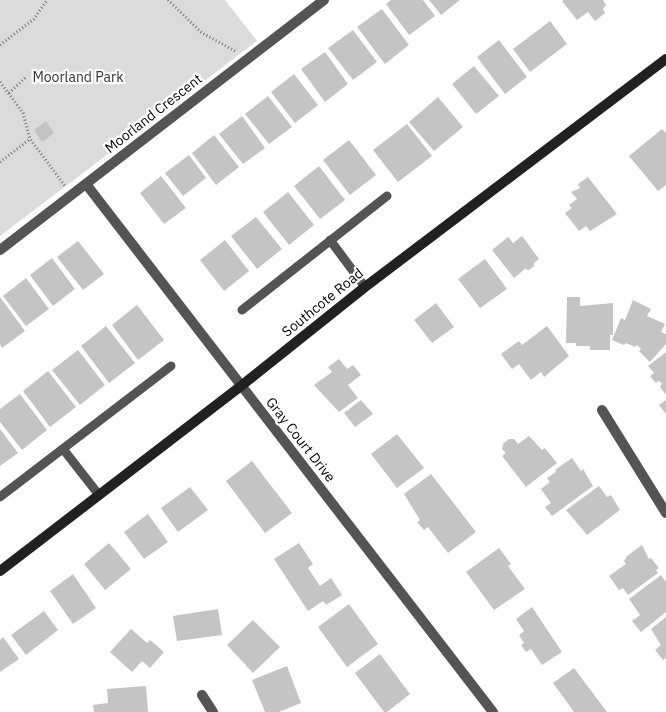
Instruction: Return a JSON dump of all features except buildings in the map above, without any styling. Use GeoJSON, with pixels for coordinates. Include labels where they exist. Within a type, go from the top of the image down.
{"type":"FeatureCollection","features":[{"type":"Feature","properties":{"kind":"main road","name":"Southcote Road"},"geometry":{"type":"LineString","coordinates":[[0,571],[241,386],[365,287],[666,59]]}},
{"type":"Feature","properties":{"kind":"street","name":"Moorland Crescent"},"geometry":{"type":"LineString","coordinates":[[0,250],[324,0]]}},
{"type":"Feature","properties":{"kind":"street","name":"Gray Court Drive"},"geometry":{"type":"LineString","coordinates":[[86,184],[493,712]]}},
{"type":"Feature","properties":{"kind":"street"},"geometry":{"type":"LineString","coordinates":[[602,410],[666,513]]}},
{"type":"Feature","properties":{"kind":"street"},"geometry":{"type":"LineString","coordinates":[[202,695],[213,712]]}},
{"type":"Feature","properties":{"kind":"lane"},"geometry":{"type":"LineString","coordinates":[[242,310],[387,196]]}},
{"type":"Feature","properties":{"kind":"lane"},"geometry":{"type":"LineString","coordinates":[[330,240],[365,287]]}},
{"type":"Feature","properties":{"kind":"lane"},"geometry":{"type":"LineString","coordinates":[[0,497],[171,366]]}},
{"type":"Feature","properties":{"kind":"lane"},"geometry":{"type":"LineString","coordinates":[[63,449],[99,495]]}},
{"type":"Feature","properties":{"kind":"path"},"geometry":{"type":"LineString","coordinates":[[0,45],[34,19],[47,0]]}},
{"type":"Feature","properties":{"kind":"path"},"geometry":{"type":"LineString","coordinates":[[168,0],[202,33],[249,58]]}},
{"type":"Feature","properties":{"kind":"path"},"geometry":{"type":"LineString","coordinates":[[9,93],[26,77]]}},
{"type":"Feature","properties":{"kind":"path"},"geometry":{"type":"LineString","coordinates":[[0,82],[23,113],[30,139],[65,186]]}},
{"type":"Feature","properties":{"kind":"path"},"geometry":{"type":"LineString","coordinates":[[0,162],[30,139]]}},
{"type":"Feature","properties":{"kind":"green space","name":"Moorland Park"},"geometry":{"type":"Polygon","coordinates":[[[0,0],[225,0],[257,41],[0,236],[0,0]]]}}]}
